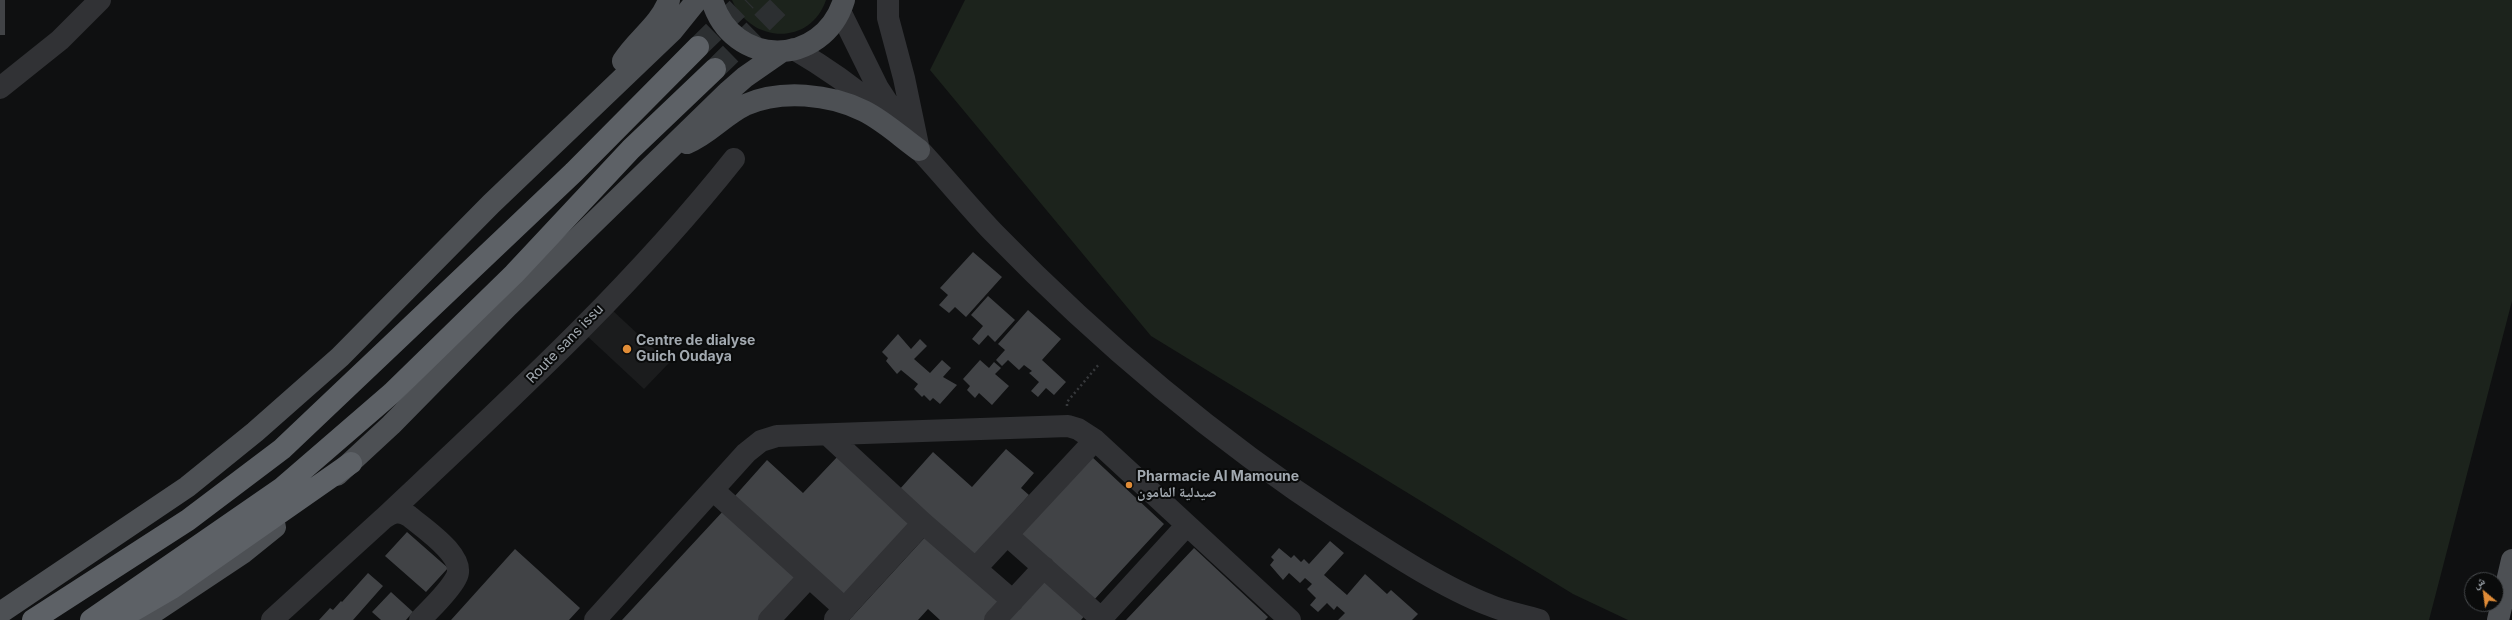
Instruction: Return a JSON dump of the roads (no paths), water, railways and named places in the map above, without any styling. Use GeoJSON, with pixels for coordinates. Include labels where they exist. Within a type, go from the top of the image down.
{"type":"FeatureCollection","features":[{"type":"Feature","properties":{"kind":"highway"},"geometry":{"type":"LineString","coordinates":[[33,620],[188,520],[282,449],[574,172],[698,47]]}},
{"type":"Feature","properties":{"kind":"highway"},"geometry":{"type":"LineString","coordinates":[[91,620],[282,488],[392,394],[514,274],[632,149],[715,69]]}},
{"type":"Feature","properties":{"kind":"highway"},"geometry":{"type":"LineString","coordinates":[[117,620],[172,588],[351,463]]}},
{"type":"Feature","properties":{"kind":"highway"},"geometry":{"type":"LineString","coordinates":[[18,620],[98,579]]}},
{"type":"Feature","properties":{"kind":"main road"},"geometry":{"type":"LineString","coordinates":[[617,82],[623,60],[656,23],[669,0]]}},
{"type":"Feature","properties":{"kind":"main road"},"geometry":{"type":"LineString","coordinates":[[0,613],[187,487],[255,432],[340,357],[491,204],[672,31],[697,0]]}},
{"type":"Feature","properties":{"kind":"main road"},"geometry":{"type":"LineString","coordinates":[[712,0],[724,26],[735,37],[759,49],[788,51]]}},
{"type":"Feature","properties":{"kind":"main road"},"geometry":{"type":"LineString","coordinates":[[142,620],[244,552],[302,506],[351,463],[428,388],[508,306],[745,77],[788,51],[817,40],[826,31],[842,5]]}},
{"type":"Feature","properties":{"kind":"main road"},"geometry":{"type":"LineString","coordinates":[[672,147],[707,133],[745,105],[778,96],[812,96],[848,105],[864,111],[919,150]]}},
{"type":"Feature","properties":{"kind":"main road"},"geometry":{"type":"LineString","coordinates":[[2498,620],[2512,560]]}},
{"type":"Feature","properties":{"kind":"street"},"geometry":{"type":"LineString","coordinates":[[0,88],[60,40],[100,0]]}},
{"type":"Feature","properties":{"kind":"street"},"geometry":{"type":"LineString","coordinates":[[888,0],[888,18],[904,78],[919,150]]}},
{"type":"Feature","properties":{"kind":"street"},"geometry":{"type":"LineString","coordinates":[[842,5],[878,88],[919,150]]}},
{"type":"Feature","properties":{"kind":"street"},"geometry":{"type":"LineString","coordinates":[[788,51],[830,72],[877,108],[919,150],[993,231],[1058,295],[1114,348],[1234,447],[1282,482],[1372,541],[1496,613],[1539,620]]}},
{"type":"Feature","properties":{"kind":"street","name":"Route sans issu"},"geometry":{"type":"LineString","coordinates":[[272,620],[384,518],[554,358],[705,196],[734,159]]}},
{"type":"Feature","properties":{"kind":"street"},"geometry":{"type":"LineString","coordinates":[[596,620],[746,453],[761,441],[778,436],[829,436],[1068,426],[1078,429],[1095,440],[1281,617]]}},
{"type":"Feature","properties":{"kind":"street"},"geometry":{"type":"LineString","coordinates":[[829,436],[923,523],[1013,601]]}},
{"type":"Feature","properties":{"kind":"street"},"geometry":{"type":"LineString","coordinates":[[976,568],[1095,440]]}},
{"type":"Feature","properties":{"kind":"street"},"geometry":{"type":"LineString","coordinates":[[714,490],[809,577],[840,614],[923,523]]}},
{"type":"Feature","properties":{"kind":"street"},"geometry":{"type":"LineString","coordinates":[[384,518],[396,512],[405,513],[455,556],[458,563],[458,574],[452,585],[420,620]]}},
{"type":"Feature","properties":{"kind":"street"},"geometry":{"type":"LineString","coordinates":[[1007,535],[1101,620],[1186,526]]}},
{"type":"Feature","properties":{"kind":"street"},"geometry":{"type":"LineString","coordinates":[[995,620],[1044,567]]}},
{"type":"Feature","properties":{"kind":"street"},"geometry":{"type":"LineString","coordinates":[[774,618],[809,577]]}},
{"type":"Feature","properties":{"kind":"tunnel"},"geometry":{"type":"LineString","coordinates":[[698,47],[746,0]]}},
{"type":"Feature","properties":{"kind":"tunnel"},"geometry":{"type":"LineString","coordinates":[[715,69],[785,0]]}},
{"type":"Feature","properties":{"kind":"place","name":"Centre de dialyse Guich Oudaya"},"geometry":{"type":"Point","coordinates":[627,349]}},
{"type":"Feature","properties":{"kind":"place","name":"Pharmacie Al Mamoune صيدلية المامون"},"geometry":{"type":"Point","coordinates":[1129,485]}}]}
